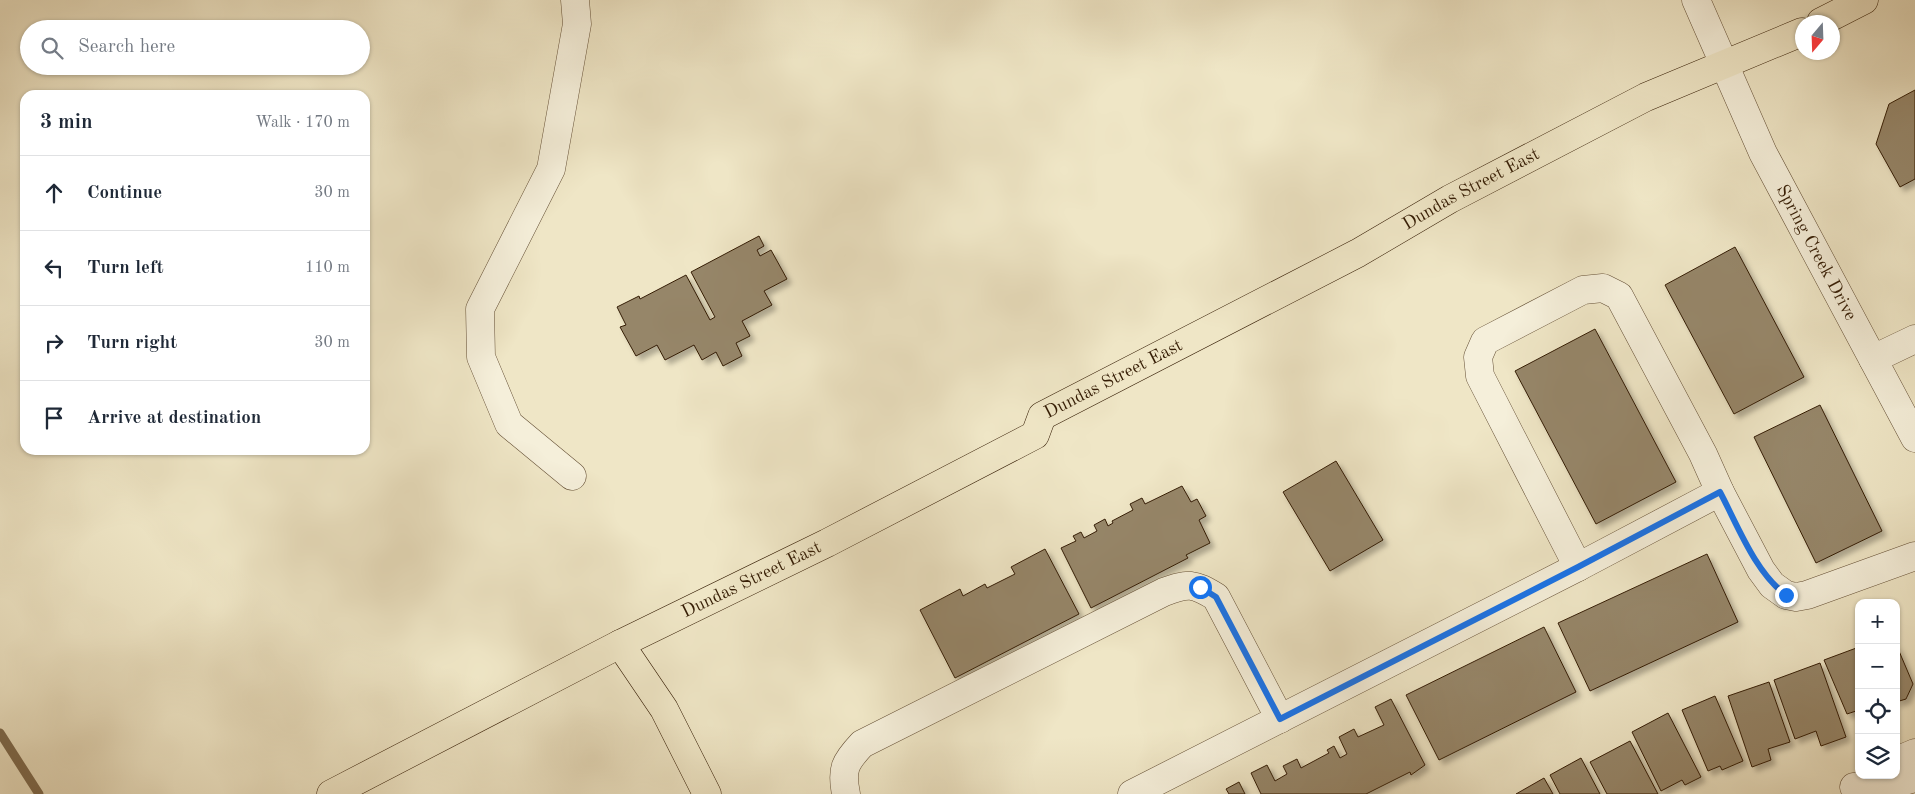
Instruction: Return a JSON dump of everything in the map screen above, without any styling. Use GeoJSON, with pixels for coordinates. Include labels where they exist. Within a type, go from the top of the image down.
{"type":"FeatureCollection","features":[{"type":"Feature","properties":{"kind":"main road"},"geometry":{"type":"LineString","coordinates":[[1835,15],[1864,0]]}},
{"type":"Feature","properties":{"kind":"main road","name":"Dundas Street East"},"geometry":{"type":"LineString","coordinates":[[332,794],[620,644],[827,543],[1035,435],[1042,416],[1358,253],[1450,199],[1646,97],[1795,35]]}},
{"type":"Feature","properties":{"kind":"main road"},"geometry":{"type":"LineString","coordinates":[[620,644],[664,709],[707,794]]}},
{"type":"Feature","properties":{"kind":"street"},"geometry":{"type":"LineString","coordinates":[[572,476],[509,424],[481,357],[480,309],[551,169],[576,24],[575,0]]}},
{"type":"Feature","properties":{"kind":"street","name":"Spring Creek Drive"},"geometry":{"type":"LineString","coordinates":[[1696,0],[1763,153],[1915,438]]}},
{"type":"Feature","properties":{"kind":"street"},"geometry":{"type":"LineString","coordinates":[[1578,567],[1480,376],[1478,357],[1485,341],[1583,290],[1603,288],[1619,296],[1703,454],[1720,492],[1761,570],[1772,585],[1786,595],[1796,597],[1807,596],[1915,556]]}},
{"type":"Feature","properties":{"kind":"street"},"geometry":{"type":"LineString","coordinates":[[1873,359],[1915,339]]}},
{"type":"Feature","properties":{"kind":"street"},"geometry":{"type":"LineString","coordinates":[[1132,794],[1578,567],[1720,492]]}},
{"type":"Feature","properties":{"kind":"street"},"geometry":{"type":"LineString","coordinates":[[846,794],[843,772],[849,758],[862,744],[1164,592],[1183,585],[1200,587],[1216,597],[1280,719]]}},
{"type":"Feature","properties":{"kind":"street"},"geometry":{"type":"LineString","coordinates":[[1900,760],[1915,754]]}},
{"type":"Feature","properties":{"kind":"street"},"geometry":{"type":"LineString","coordinates":[[1853,785],[1898,783],[1915,778]]}},
{"type":"Feature","properties":{"kind":"building"},"geometry":{"type":"Polygon","coordinates":[[[1915,90],[1915,179],[1900,187],[1876,144],[1889,104],[1915,90]]]}},
{"type":"Feature","properties":{"kind":"building"},"geometry":{"type":"Polygon","coordinates":[[[759,236],[764,246],[757,250],[760,256],[771,250],[787,279],[764,291],[772,305],[742,321],[750,336],[736,343],[742,356],[723,366],[716,352],[702,360],[694,345],[665,360],[657,345],[636,356],[620,327],[626,325],[617,307],[639,296],[640,299],[686,275],[710,320],[715,317],[691,272],[759,236]]]}},
{"type":"Feature","properties":{"kind":"building"},"geometry":{"type":"Polygon","coordinates":[[[1735,247],[1804,377],[1734,414],[1665,285],[1735,247]]]}},
{"type":"Feature","properties":{"kind":"building"},"geometry":{"type":"Polygon","coordinates":[[[1595,329],[1676,482],[1596,524],[1515,371],[1595,329]]]}},
{"type":"Feature","properties":{"kind":"building"},"geometry":{"type":"Polygon","coordinates":[[[1820,405],[1882,531],[1816,563],[1754,437],[1820,405]]]}},
{"type":"Feature","properties":{"kind":"building"},"geometry":{"type":"Polygon","coordinates":[[[1336,461],[1383,540],[1330,571],[1283,492],[1336,461]]]}},
{"type":"Feature","properties":{"kind":"building"},"geometry":{"type":"Polygon","coordinates":[[[1182,486],[1191,502],[1197,499],[1206,516],[1199,520],[1210,543],[1186,555],[1188,558],[1091,608],[1061,548],[1076,541],[1073,536],[1081,532],[1084,538],[1097,531],[1094,525],[1105,519],[1108,526],[1113,523],[1112,521],[1133,510],[1130,504],[1142,498],[1145,504],[1182,486]]]}},
{"type":"Feature","properties":{"kind":"building"},"geometry":{"type":"Polygon","coordinates":[[[1045,549],[1079,614],[955,678],[920,610],[960,589],[963,596],[985,584],[987,588],[1015,574],[1011,567],[1045,549]]]}},
{"type":"Feature","properties":{"kind":"building"},"geometry":{"type":"Polygon","coordinates":[[[1707,554],[1738,622],[1590,691],[1558,623],[1707,554]]]}},
{"type":"Feature","properties":{"kind":"building"},"geometry":{"type":"Polygon","coordinates":[[[1544,627],[1576,692],[1439,760],[1406,695],[1544,627]]]}},
{"type":"Feature","properties":{"kind":"building"},"geometry":{"type":"Polygon","coordinates":[[[1855,648],[1855,711],[1847,714],[1824,660],[1855,648]]]}},
{"type":"Feature","properties":{"kind":"building"},"geometry":{"type":"Polygon","coordinates":[[[1900,653],[1913,684],[1906,699],[1900,701],[1900,653]]]}},
{"type":"Feature","properties":{"kind":"building"},"geometry":{"type":"Polygon","coordinates":[[[1820,663],[1846,737],[1821,746],[1816,731],[1795,739],[1774,680],[1820,663]]]}},
{"type":"Feature","properties":{"kind":"building"},"geometry":{"type":"Polygon","coordinates":[[[1769,682],[1790,742],[1768,749],[1771,760],[1752,767],[1728,696],[1769,682]]]}},
{"type":"Feature","properties":{"kind":"building"},"geometry":{"type":"Polygon","coordinates":[[[1715,696],[1743,761],[1722,770],[1720,766],[1708,771],[1682,710],[1715,696]]]}},
{"type":"Feature","properties":{"kind":"building"},"geometry":{"type":"Polygon","coordinates":[[[1391,699],[1425,765],[1411,775],[1410,772],[1366,794],[1261,794],[1251,773],[1267,765],[1275,781],[1287,774],[1283,766],[1297,759],[1301,768],[1329,753],[1327,750],[1334,746],[1340,758],[1347,754],[1339,737],[1354,729],[1358,737],[1384,725],[1375,707],[1391,699]]]}},
{"type":"Feature","properties":{"kind":"building"},"geometry":{"type":"Polygon","coordinates":[[[1668,713],[1701,777],[1685,785],[1682,780],[1661,791],[1632,732],[1668,713]]]}},
{"type":"Feature","properties":{"kind":"building"},"geometry":{"type":"Polygon","coordinates":[[[1630,741],[1658,794],[1607,794],[1590,762],[1630,741]]]}},
{"type":"Feature","properties":{"kind":"building"},"geometry":{"type":"Polygon","coordinates":[[[1581,758],[1600,794],[1560,794],[1550,775],[1581,758]]]}},
{"type":"Feature","properties":{"kind":"building"},"geometry":{"type":"Polygon","coordinates":[[[1544,778],[1553,794],[1516,794],[1544,778]]]}},
{"type":"Feature","properties":{"kind":"building"},"geometry":{"type":"Polygon","coordinates":[[[1239,782],[1245,794],[1229,794],[1226,789],[1239,782]]]}},
{"type":"Feature","properties":{"kind":"waterway"},"geometry":{"type":"LineString","coordinates":[[0,733],[39,794]]}},
{"type":"Feature","properties":{"kind":"route"},"geometry":{"type":"LineString","coordinates":[[1200,587],[1216,597],[1280,719],[1578,567],[1720,492],[1761,570],[1772,585],[1786,595]]}}]}
